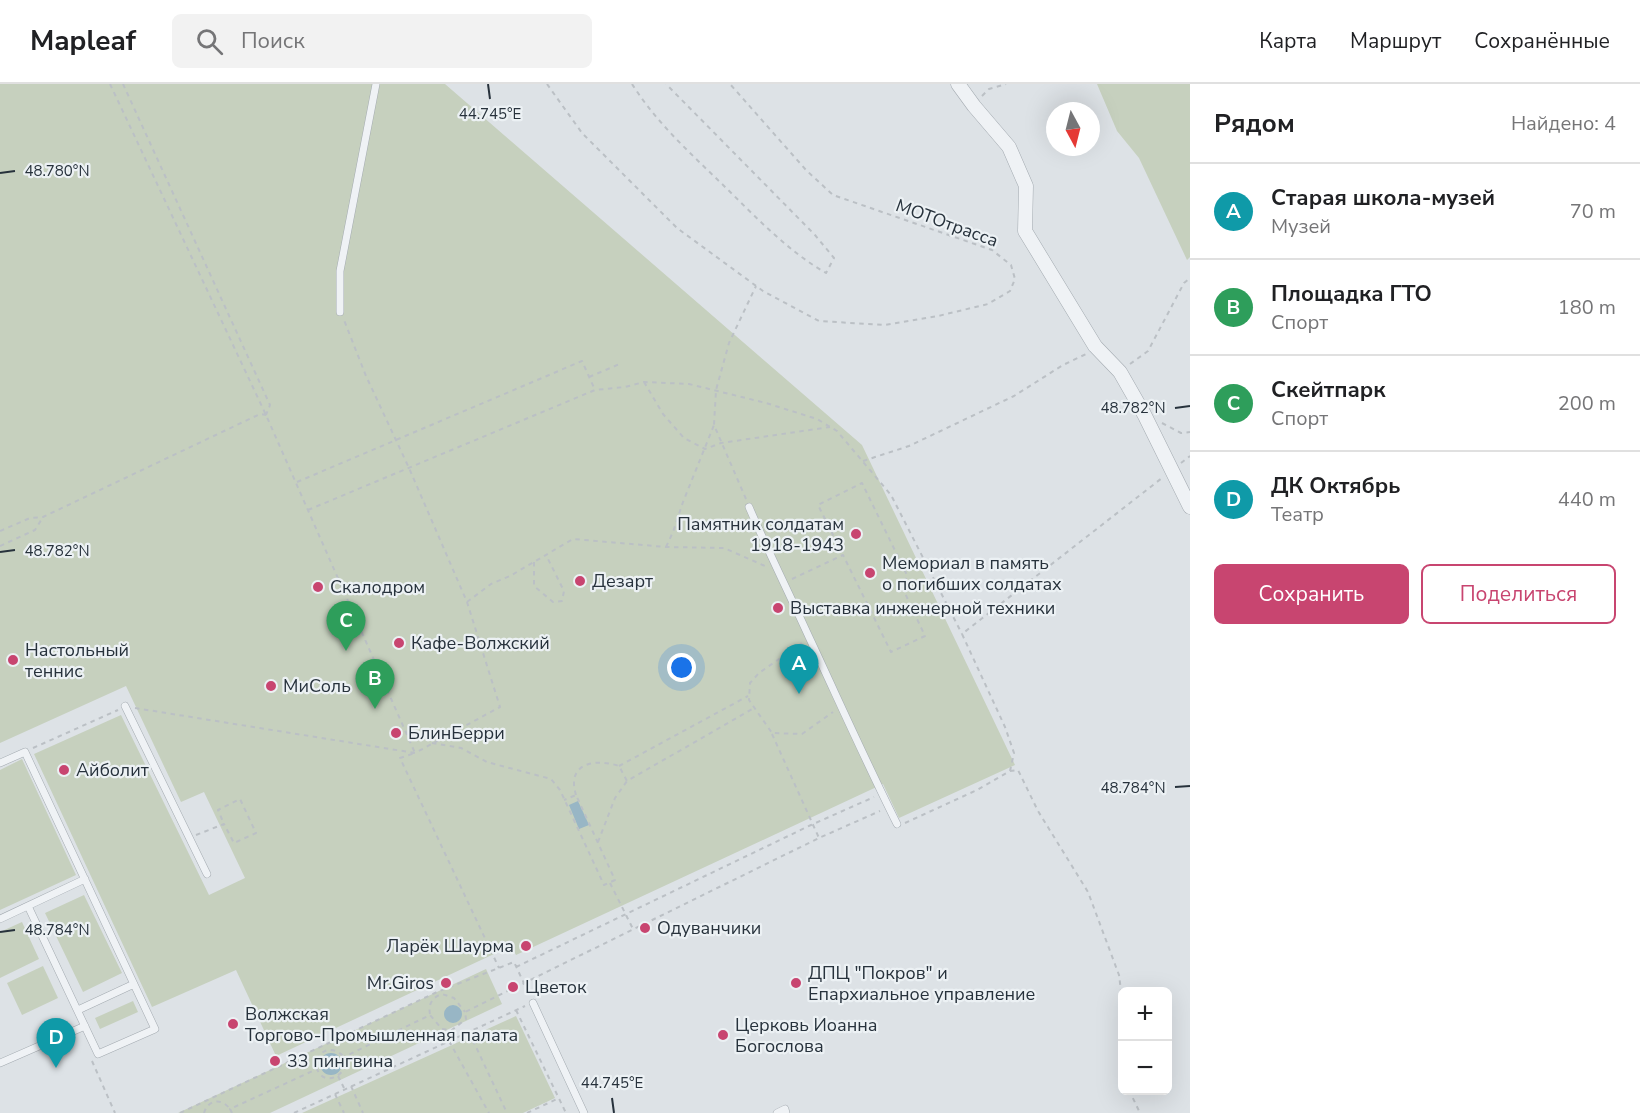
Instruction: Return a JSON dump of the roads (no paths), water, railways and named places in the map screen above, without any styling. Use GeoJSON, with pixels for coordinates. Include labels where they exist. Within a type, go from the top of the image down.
{"type":"FeatureCollection","features":[{"type":"Feature","properties":{"kind":"street"},"geometry":{"type":"LineString","coordinates":[[958,84],[1009,147],[1026,186],[1025,231],[1095,346],[1120,372],[1144,414],[1190,507]]}},
{"type":"Feature","properties":{"kind":"lane"},"geometry":{"type":"LineString","coordinates":[[340,312],[340,271],[376,84]]}},
{"type":"Feature","properties":{"kind":"lane"},"geometry":{"type":"LineString","coordinates":[[749,507],[776,570],[897,824]]}},
{"type":"Feature","properties":{"kind":"lane"},"geometry":{"type":"LineString","coordinates":[[125,706],[207,874]]}},
{"type":"Feature","properties":{"kind":"lane"},"geometry":{"type":"LineString","coordinates":[[0,763],[25,752],[155,1029],[98,1054],[27,906]]}},
{"type":"Feature","properties":{"kind":"lane"},"geometry":{"type":"LineString","coordinates":[[0,919],[85,879]]}},
{"type":"Feature","properties":{"kind":"lane"},"geometry":{"type":"LineString","coordinates":[[78,1010],[134,984]]}},
{"type":"Feature","properties":{"kind":"lane"},"geometry":{"type":"LineString","coordinates":[[533,1003],[584,1113]]}},
{"type":"Feature","properties":{"kind":"lane"},"geometry":{"type":"LineString","coordinates":[[0,1063],[85,1026]]}},
{"type":"Feature","properties":{"kind":"lane"},"geometry":{"type":"LineString","coordinates":[[777,1113],[785,1109],[786,1113]]}},
{"type":"Feature","properties":{"kind":"water"},"geometry":{"type":"Polygon","coordinates":[[[578,801],[589,825],[579,829],[569,805],[578,801]]]}},
{"type":"Feature","properties":{"kind":"water"},"geometry":{"type":"Polygon","coordinates":[[[449,1005],[457,1005],[462,1010],[460,1021],[449,1023],[444,1018],[444,1010],[449,1005]]]}},
{"type":"Feature","properties":{"kind":"water"},"geometry":{"type":"Polygon","coordinates":[[[331,1053],[339,1056],[342,1064],[339,1072],[331,1075],[323,1072],[320,1064],[323,1056],[331,1053]]]}},
{"type":"Feature","properties":{"kind":"place","name":"Памятник солдатам 1918-1943"},"geometry":{"type":"Point","coordinates":[856,534]}},
{"type":"Feature","properties":{"kind":"place","name":"Мемориал в память о погибших солдатах"},"geometry":{"type":"Point","coordinates":[870,573]}},
{"type":"Feature","properties":{"kind":"place","name":"Дезарт"},"geometry":{"type":"Point","coordinates":[580,581]}},
{"type":"Feature","properties":{"kind":"place","name":"Скалодром"},"geometry":{"type":"Point","coordinates":[318,587]}},
{"type":"Feature","properties":{"kind":"place","name":"Выставка инженерной техники"},"geometry":{"type":"Point","coordinates":[778,608]}},
{"type":"Feature","properties":{"kind":"place","name":"Кафе-Волжский"},"geometry":{"type":"Point","coordinates":[399,643]}},
{"type":"Feature","properties":{"kind":"place","name":"Скейтпарк"},"geometry":{"type":"Point","coordinates":[346,651]}},
{"type":"Feature","properties":{"kind":"place","name":"Настольный теннис"},"geometry":{"type":"Point","coordinates":[13,660]}},
{"type":"Feature","properties":{"kind":"place","name":"МиСоль"},"geometry":{"type":"Point","coordinates":[271,686]}},
{"type":"Feature","properties":{"kind":"place","name":"Старая школа-музей"},"geometry":{"type":"Point","coordinates":[799,694]}},
{"type":"Feature","properties":{"kind":"place","name":"Площадка ГТО"},"geometry":{"type":"Point","coordinates":[375,709]}},
{"type":"Feature","properties":{"kind":"place","name":"БлинБерри"},"geometry":{"type":"Point","coordinates":[396,733]}},
{"type":"Feature","properties":{"kind":"place","name":"Айболит"},"geometry":{"type":"Point","coordinates":[64,770]}},
{"type":"Feature","properties":{"kind":"place","name":"Одуванчики"},"geometry":{"type":"Point","coordinates":[645,928]}},
{"type":"Feature","properties":{"kind":"place","name":"Ларёк Шаурма"},"geometry":{"type":"Point","coordinates":[526,946]}},
{"type":"Feature","properties":{"kind":"place","name":"Mr.Giros"},"geometry":{"type":"Point","coordinates":[446,983]}},
{"type":"Feature","properties":{"kind":"place","name":"ДПЦ \"Покров\" и Епархиальное управление"},"geometry":{"type":"Point","coordinates":[796,983]}},
{"type":"Feature","properties":{"kind":"place","name":"Цветок"},"geometry":{"type":"Point","coordinates":[513,987]}},
{"type":"Feature","properties":{"kind":"place","name":"Волжская Торгово-Промышленная палата"},"geometry":{"type":"Point","coordinates":[233,1024]}},
{"type":"Feature","properties":{"kind":"place","name":"Церковь Иоанна Богослова"},"geometry":{"type":"Point","coordinates":[723,1035]}},
{"type":"Feature","properties":{"kind":"place","name":"33 пингвина"},"geometry":{"type":"Point","coordinates":[275,1061]}},
{"type":"Feature","properties":{"kind":"place","name":"ДК Октябрь"},"geometry":{"type":"Point","coordinates":[56,1068]}}]}
